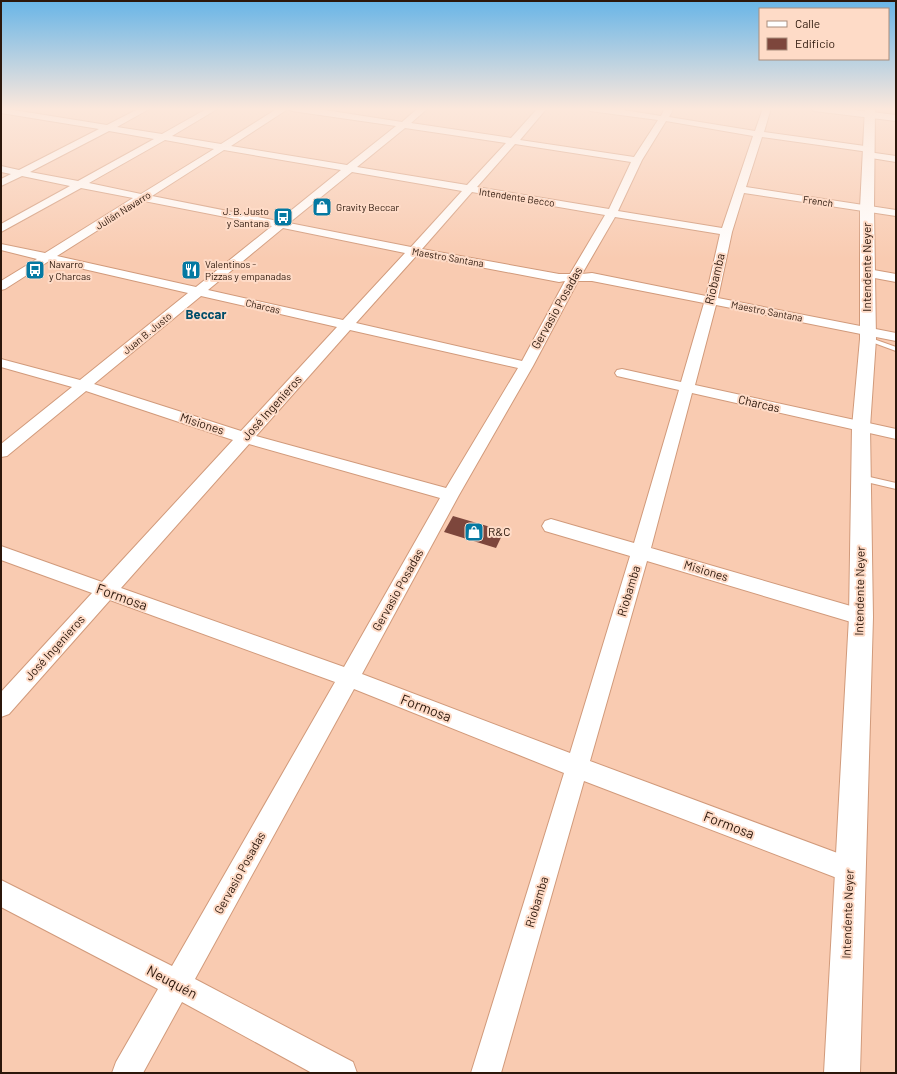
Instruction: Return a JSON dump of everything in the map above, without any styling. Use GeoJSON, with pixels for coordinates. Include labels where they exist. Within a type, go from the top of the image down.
{"type":"FeatureCollection","features":[{"type":"Feature","properties":{"kind":"street"},"geometry":{"type":"LineString","coordinates":[[1,183],[50,158]]}},
{"type":"Feature","properties":{"kind":"street"},"geometry":{"type":"LineString","coordinates":[[1,229],[128,158]]}},
{"type":"Feature","properties":{"kind":"street","name":"Julián Navarro"},"geometry":{"type":"LineString","coordinates":[[1,286],[205,158]]}},
{"type":"Feature","properties":{"kind":"street","name":"Intendente Becco"},"geometry":{"type":"LineString","coordinates":[[284,158],[726,232]]}},
{"type":"Feature","properties":{"kind":"street","name":"Juan B. Justo"},"geometry":{"type":"LineString","coordinates":[[1,452],[363,158]]}},
{"type":"Feature","properties":{"kind":"street","name":"José Ingenieros"},"geometry":{"type":"LineString","coordinates":[[1,707],[498,158]]}},
{"type":"Feature","properties":{"kind":"street"},"geometry":{"type":"LineString","coordinates":[[624,158],[637,160]]}},
{"type":"Feature","properties":{"kind":"street","name":"Riobamba"},"geometry":{"type":"LineString","coordinates":[[486,1073],[641,551],[711,300],[726,232],[750,158]]}},
{"type":"Feature","properties":{"kind":"street","name":"Intendente Neyer"},"geometry":{"type":"LineString","coordinates":[[842,1073],[861,617],[861,427],[867,335],[867,208],[869,158]]}},
{"type":"Feature","properties":{"kind":"street","name":"Gervasio Posadas"},"geometry":{"type":"LineString","coordinates":[[127,1073],[450,495],[526,366],[574,277],[612,213],[637,160]]}},
{"type":"Feature","properties":{"kind":"street","name":"Maestro Santana"},"geometry":{"type":"LineString","coordinates":[[1,169],[414,251],[559,278],[592,277],[711,300],[867,335],[896,337]]}},
{"type":"Feature","properties":{"kind":"street","name":"French"},"geometry":{"type":"LineString","coordinates":[[739,189],[896,213]]}},
{"type":"Feature","properties":{"kind":"street","name":"Charcas"},"geometry":{"type":"LineString","coordinates":[[1,247],[526,366]]}},
{"type":"Feature","properties":{"kind":"street"},"geometry":{"type":"LineString","coordinates":[[868,273],[896,278]]}},
{"type":"Feature","properties":{"kind":"street","name":"Misiones"},"geometry":{"type":"LineString","coordinates":[[1,363],[83,385],[246,438],[450,495]]}},
{"type":"Feature","properties":{"kind":"street","name":"Charcas"},"geometry":{"type":"LineString","coordinates":[[622,373],[896,434]]}},
{"type":"Feature","properties":{"kind":"street","name":"Misiones"},"geometry":{"type":"LineString","coordinates":[[550,526],[641,551],[861,617]]}},
{"type":"Feature","properties":{"kind":"street","name":"Formosa"},"geometry":{"type":"LineString","coordinates":[[1,553],[349,678],[577,768],[850,870]]}},
{"type":"Feature","properties":{"kind":"street","name":"Neuquén"},"geometry":{"type":"LineString","coordinates":[[1,892],[177,984],[342,1073]]}},
{"type":"Feature","properties":{"kind":"lane"},"geometry":{"type":"LineString","coordinates":[[867,335],[896,349]]}},
{"type":"Feature","properties":{"kind":"lane"},"geometry":{"type":"LineString","coordinates":[[861,478],[896,486]]}},
{"type":"Feature","properties":{"kind":"building","name":"R&C"},"geometry":{"type":"Polygon","coordinates":[[[453,516],[504,531],[496,548],[444,532],[453,516]]]}},
{"type":"Feature","properties":{"kind":"place","name":"Gravity Beccar"},"geometry":{"type":"Point","coordinates":[322,207]}},
{"type":"Feature","properties":{"kind":"place","name":"J. B. Justo y Santana"},"geometry":{"type":"Point","coordinates":[283,217]}},
{"type":"Feature","properties":{"kind":"place","name":"Navarro y Charcas"},"geometry":{"type":"Point","coordinates":[35,270]}},
{"type":"Feature","properties":{"kind":"place","name":"Valentinos - Pizzas y empanadas"},"geometry":{"type":"Point","coordinates":[191,270]}},
{"type":"Feature","properties":{"kind":"place","name":"R&C"},"geometry":{"type":"Point","coordinates":[474,532]}},
{"type":"Feature","properties":{"kind":"district","name":"Beccar"},"geometry":{"type":"Point","coordinates":[206,314]}}]}
